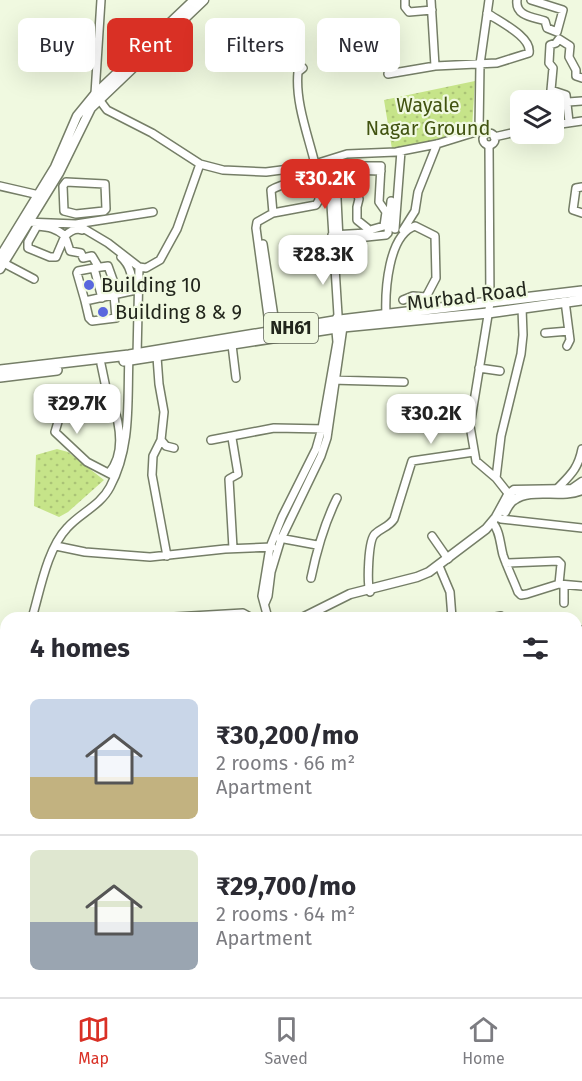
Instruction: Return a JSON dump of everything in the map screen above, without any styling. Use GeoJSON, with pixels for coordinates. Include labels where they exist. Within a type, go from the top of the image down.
{"type":"FeatureCollection","features":[{"type":"Feature","properties":{"kind":"highway","name":"NH61"},"geometry":{"type":"LineString","coordinates":[[0,370],[46,368],[133,357],[204,346],[273,331],[582,291]]}},
{"type":"Feature","properties":{"kind":"highway","name":"Murbad Road"},"geometry":{"type":"LineString","coordinates":[[0,377],[46,368],[101,364],[133,357],[157,357],[204,346],[232,345],[339,322],[488,313],[582,300]]}},
{"type":"Feature","properties":{"kind":"main road"},"geometry":{"type":"LineString","coordinates":[[189,10],[194,0]]}},
{"type":"Feature","properties":{"kind":"main road"},"geometry":{"type":"LineString","coordinates":[[1,262],[29,224],[57,169],[77,116],[189,10],[204,0]]}},
{"type":"Feature","properties":{"kind":"main road"},"geometry":{"type":"LineString","coordinates":[[29,224],[39,195],[57,169]]}},
{"type":"Feature","properties":{"kind":"main road"},"geometry":{"type":"LineString","coordinates":[[315,612],[350,596],[418,580],[440,568],[496,522],[511,497],[522,493],[538,494],[572,489],[582,482]]}},
{"type":"Feature","properties":{"kind":"main road"},"geometry":{"type":"LineString","coordinates":[[554,491],[573,494],[582,490]]}},
{"type":"Feature","properties":{"kind":"main road"},"geometry":{"type":"LineString","coordinates":[[440,568],[448,559],[465,549]]}},
{"type":"Feature","properties":{"kind":"main road"},"geometry":{"type":"LineString","coordinates":[[320,612],[350,596]]}},
{"type":"Feature","properties":{"kind":"street"},"geometry":{"type":"LineString","coordinates":[[101,0],[97,97],[107,110],[152,133],[200,164],[223,170],[266,172],[315,164],[347,154],[401,151],[482,133],[490,133],[494,136],[510,134]]}},
{"type":"Feature","properties":{"kind":"street"},"geometry":{"type":"LineString","coordinates":[[405,0],[405,7],[409,12],[432,10]]}},
{"type":"Feature","properties":{"kind":"street"},"geometry":{"type":"LineString","coordinates":[[431,0],[435,66]]}},
{"type":"Feature","properties":{"kind":"street"},"geometry":{"type":"LineString","coordinates":[[489,0],[480,64],[482,133],[483,140],[489,145],[490,303],[470,426],[476,461],[496,478],[511,497]]}},
{"type":"Feature","properties":{"kind":"street"},"geometry":{"type":"LineString","coordinates":[[517,0],[520,13],[545,21],[547,28],[555,32],[559,31],[563,10],[531,0]]}},
{"type":"Feature","properties":{"kind":"street"},"geometry":{"type":"LineString","coordinates":[[388,74],[435,66],[496,63],[529,53],[527,40],[488,13]]}},
{"type":"Feature","properties":{"kind":"street"},"geometry":{"type":"LineString","coordinates":[[551,90],[553,68],[549,63],[549,47],[556,44],[559,39],[570,46],[569,57],[576,70],[576,75],[582,78]]}},
{"type":"Feature","properties":{"kind":"street"},"geometry":{"type":"LineString","coordinates":[[298,72],[300,102],[315,164]]}},
{"type":"Feature","properties":{"kind":"street"},"geometry":{"type":"LineString","coordinates":[[564,94],[568,102],[569,122]]}},
{"type":"Feature","properties":{"kind":"street"},"geometry":{"type":"LineString","coordinates":[[568,102],[582,101]]}},
{"type":"Feature","properties":{"kind":"street"},"geometry":{"type":"LineString","coordinates":[[564,123],[582,121]]}},
{"type":"Feature","properties":{"kind":"street"},"geometry":{"type":"LineString","coordinates":[[489,145],[494,142],[494,136]]}},
{"type":"Feature","properties":{"kind":"street"},"geometry":{"type":"LineString","coordinates":[[396,241],[415,211],[418,192],[437,144]]}},
{"type":"Feature","properties":{"kind":"street"},"geometry":{"type":"LineString","coordinates":[[395,229],[401,151]]}},
{"type":"Feature","properties":{"kind":"street"},"geometry":{"type":"LineString","coordinates":[[274,548],[281,539],[319,450],[330,399],[339,322],[334,256],[338,252],[336,237],[339,172],[335,158]]}},
{"type":"Feature","properties":{"kind":"street"},"geometry":{"type":"LineString","coordinates":[[326,161],[339,172]]}},
{"type":"Feature","properties":{"kind":"street"},"geometry":{"type":"LineString","coordinates":[[76,224],[108,243],[139,267],[146,268],[160,260],[177,229],[200,164]]}},
{"type":"Feature","properties":{"kind":"street"},"geometry":{"type":"LineString","coordinates":[[336,237],[368,233],[370,230],[384,226],[386,212],[379,202],[381,166],[339,172]]}},
{"type":"Feature","properties":{"kind":"street"},"geometry":{"type":"LineString","coordinates":[[359,168],[355,186],[359,199],[357,220],[367,228],[368,233]]}},
{"type":"Feature","properties":{"kind":"street"},"geometry":{"type":"LineString","coordinates":[[273,213],[272,190],[277,186],[308,180],[315,180],[318,183],[319,201],[316,205],[273,213],[257,222],[260,226],[273,331]]}},
{"type":"Feature","properties":{"kind":"street"},"geometry":{"type":"LineString","coordinates":[[64,183],[105,184],[106,209],[76,214],[62,208],[64,183]]}},
{"type":"Feature","properties":{"kind":"street"},"geometry":{"type":"LineString","coordinates":[[0,186],[39,195]]}},
{"type":"Feature","properties":{"kind":"street"},"geometry":{"type":"LineString","coordinates":[[582,187],[576,188],[573,210],[582,213]]}},
{"type":"Feature","properties":{"kind":"street"},"geometry":{"type":"LineString","coordinates":[[336,237],[386,235],[391,201]]}},
{"type":"Feature","properties":{"kind":"street"},"geometry":{"type":"LineString","coordinates":[[29,224],[76,224],[153,212]]}},
{"type":"Feature","properties":{"kind":"street"},"geometry":{"type":"LineString","coordinates":[[76,214],[76,224]]}},
{"type":"Feature","properties":{"kind":"street"},"geometry":{"type":"LineString","coordinates":[[29,224],[28,248],[50,258],[56,258],[65,236],[78,229],[122,258],[132,273],[136,290]]}},
{"type":"Feature","properties":{"kind":"street"},"geometry":{"type":"LineString","coordinates":[[29,224],[56,229],[65,236],[70,250],[81,253],[83,258],[92,256],[102,298]]}},
{"type":"Feature","properties":{"kind":"street"},"geometry":{"type":"LineString","coordinates":[[386,315],[385,291],[389,266],[402,235],[415,226],[435,236],[436,278],[426,297],[413,296],[403,300]]}},
{"type":"Feature","properties":{"kind":"street"},"geometry":{"type":"LineString","coordinates":[[1,262],[34,279]]}},
{"type":"Feature","properties":{"kind":"street"},"geometry":{"type":"LineString","coordinates":[[108,266],[116,294],[116,318],[92,321],[89,318],[78,271],[108,266]]}},
{"type":"Feature","properties":{"kind":"street"},"geometry":{"type":"LineString","coordinates":[[111,475],[127,438],[139,267]]}},
{"type":"Feature","properties":{"kind":"street"},"geometry":{"type":"LineString","coordinates":[[85,301],[136,290]]}},
{"type":"Feature","properties":{"kind":"street"},"geometry":{"type":"LineString","coordinates":[[565,301],[570,340],[567,346]]}},
{"type":"Feature","properties":{"kind":"street"},"geometry":{"type":"LineString","coordinates":[[496,478],[501,436],[521,354],[522,308]]}},
{"type":"Feature","properties":{"kind":"street"},"geometry":{"type":"LineString","coordinates":[[545,333],[569,331]]}},
{"type":"Feature","properties":{"kind":"street"},"geometry":{"type":"LineString","coordinates":[[232,345],[236,378]]}},
{"type":"Feature","properties":{"kind":"street"},"geometry":{"type":"LineString","coordinates":[[157,357],[164,412],[161,440],[153,456],[152,475],[167,556]]}},
{"type":"Feature","properties":{"kind":"street"},"geometry":{"type":"LineString","coordinates":[[101,364],[106,400]]}},
{"type":"Feature","properties":{"kind":"street"},"geometry":{"type":"LineString","coordinates":[[479,368],[500,371]]}},
{"type":"Feature","properties":{"kind":"street"},"geometry":{"type":"LineString","coordinates":[[332,380],[404,382]]}},
{"type":"Feature","properties":{"kind":"street"},"geometry":{"type":"LineString","coordinates":[[34,612],[47,568],[67,528],[94,507],[109,489],[121,438],[112,401],[68,398],[63,404],[55,432],[87,462],[111,475]]}},
{"type":"Feature","properties":{"kind":"street"},"geometry":{"type":"LineString","coordinates":[[211,440],[274,429],[325,429]]}},
{"type":"Feature","properties":{"kind":"street"},"geometry":{"type":"LineString","coordinates":[[231,438],[238,474],[229,479],[233,548]]}},
{"type":"Feature","properties":{"kind":"street"},"geometry":{"type":"LineString","coordinates":[[161,440],[166,446],[174,448]]}},
{"type":"Feature","properties":{"kind":"street"},"geometry":{"type":"LineString","coordinates":[[554,491],[565,483],[579,463],[582,449]]}},
{"type":"Feature","properties":{"kind":"street"},"geometry":{"type":"LineString","coordinates":[[267,612],[266,587],[274,548],[273,537],[319,450]]}},
{"type":"Feature","properties":{"kind":"street"},"geometry":{"type":"LineString","coordinates":[[369,591],[373,536],[390,525],[394,519],[412,461],[474,452]]}},
{"type":"Feature","properties":{"kind":"street"},"geometry":{"type":"LineString","coordinates":[[311,578],[317,545],[337,498]]}},
{"type":"Feature","properties":{"kind":"street"},"geometry":{"type":"LineString","coordinates":[[582,528],[496,522],[506,563],[518,592],[522,595],[562,584],[582,586]]}},
{"type":"Feature","properties":{"kind":"street"},"geometry":{"type":"LineString","coordinates":[[432,536],[448,559]]}},
{"type":"Feature","properties":{"kind":"street"},"geometry":{"type":"LineString","coordinates":[[273,537],[317,545]]}},
{"type":"Feature","properties":{"kind":"street"},"geometry":{"type":"LineString","coordinates":[[56,546],[123,556],[167,556],[233,548],[274,548]]}},
{"type":"Feature","properties":{"kind":"street"},"geometry":{"type":"LineString","coordinates":[[506,563],[558,561],[561,564],[564,603]]}},
{"type":"Feature","properties":{"kind":"street"},"geometry":{"type":"LineString","coordinates":[[440,568],[450,592],[452,612]]}},
{"type":"Feature","properties":{"kind":"green space","name":"Wayale Nagar Ground"},"geometry":{"type":"Polygon","coordinates":[[[475,81],[472,128],[438,140],[392,149],[384,100],[475,81]]]}},
{"type":"Feature","properties":{"kind":"green space"},"geometry":{"type":"Polygon","coordinates":[[[57,449],[68,452],[104,480],[68,512],[59,517],[34,506],[36,455],[57,449]]]}},
{"type":"Feature","properties":{"kind":"place","name":"Building 10"},"geometry":{"type":"Point","coordinates":[89,285]}},
{"type":"Feature","properties":{"kind":"place","name":"Building 8 & 9"},"geometry":{"type":"Point","coordinates":[103,312]}}]}
